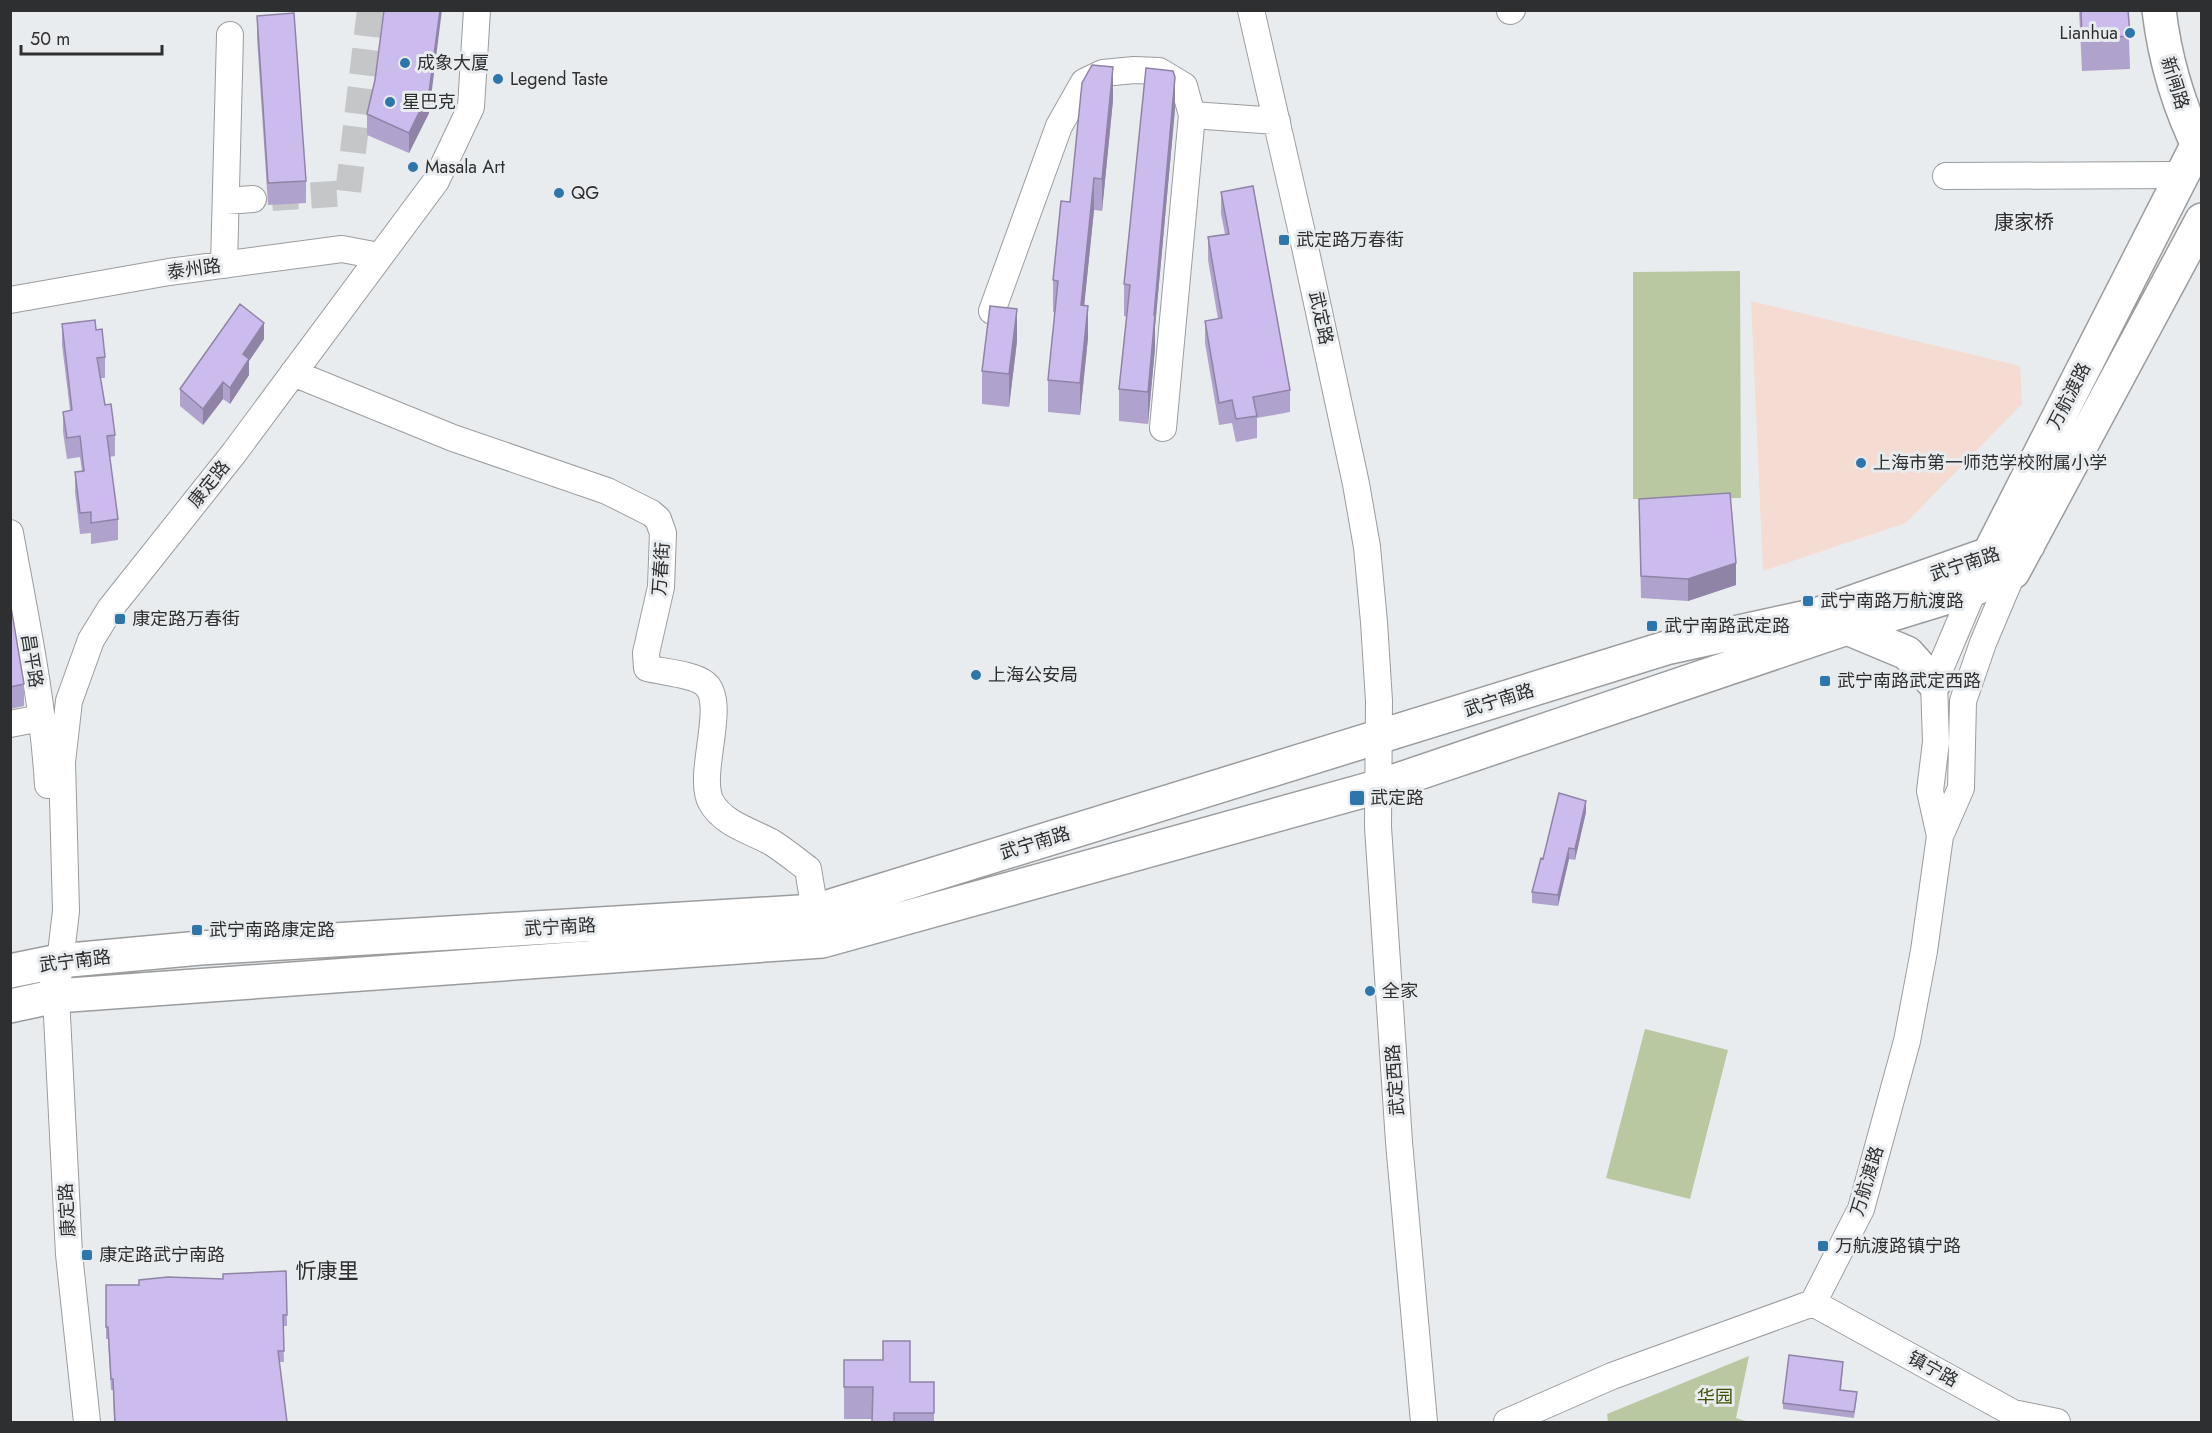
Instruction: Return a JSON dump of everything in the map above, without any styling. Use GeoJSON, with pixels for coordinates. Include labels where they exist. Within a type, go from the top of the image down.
{"type":"FeatureCollection","features":[{"type":"Feature","properties":{"kind":"main road","name":"新闸路"},"geometry":{"type":"LineString","coordinates":[[2159,10],[2165,53],[2195,152]]}},
{"type":"Feature","properties":{"kind":"main road","name":"万航渡路"},"geometry":{"type":"LineString","coordinates":[[2010,557],[2195,152]]}},
{"type":"Feature","properties":{"kind":"main road","name":"万航渡路"},"geometry":{"type":"LineString","coordinates":[[2010,557],[2202,220]]}},
{"type":"Feature","properties":{"kind":"main road","name":"武宁南路"},"geometry":{"type":"LineString","coordinates":[[10,971],[54,962],[200,948],[815,911],[1666,648],[1816,615],[2010,557]]}},
{"type":"Feature","properties":{"kind":"main road","name":"武宁南路"},"geometry":{"type":"LineString","coordinates":[[10,1006],[56,996],[822,941],[1377,787],[1847,628],[1974,589],[2010,557]]}},
{"type":"Feature","properties":{"kind":"main road"},"geometry":{"type":"LineString","coordinates":[[1847,628],[1907,653],[1934,683]]}},
{"type":"Feature","properties":{"kind":"street","name":"康定路"},"geometry":{"type":"LineString","coordinates":[[54,962],[66,911],[62,762],[69,701],[91,640],[110,609],[234,453],[436,181],[471,106],[477,10]]}},
{"type":"Feature","properties":{"kind":"street","name":"武定路"},"geometry":{"type":"LineString","coordinates":[[1251,10],[1358,495],[1367,547],[1374,622],[1380,736]]}},
{"type":"Feature","properties":{"kind":"street"},"geometry":{"type":"LineString","coordinates":[[224,265],[231,35]]}},
{"type":"Feature","properties":{"kind":"street"},"geometry":{"type":"LineString","coordinates":[[992,311],[1059,126],[1084,82],[1103,73],[1134,70],[1159,71],[1184,86],[1192,115],[1163,428]]}},
{"type":"Feature","properties":{"kind":"street"},"geometry":{"type":"LineString","coordinates":[[1192,115],[1277,121]]}},
{"type":"Feature","properties":{"kind":"street"},"geometry":{"type":"LineString","coordinates":[[1946,176],[2195,152]]}},
{"type":"Feature","properties":{"kind":"street"},"geometry":{"type":"LineString","coordinates":[[226,201],[253,199]]}},
{"type":"Feature","properties":{"kind":"street","name":"泰州路"},"geometry":{"type":"LineString","coordinates":[[10,300],[169,272],[342,249],[379,256]]}},
{"type":"Feature","properties":{"kind":"street","name":"万春街"},"geometry":{"type":"LineString","coordinates":[[293,373],[453,438],[607,491],[651,513],[658,519],[663,533],[661,587],[646,653],[647,668],[698,680],[710,688],[714,705],[707,777],[709,797],[722,816],[778,847],[808,869],[815,911]]}},
{"type":"Feature","properties":{"kind":"street","name":"昌平路"},"geometry":{"type":"LineString","coordinates":[[10,533],[41,718]]}},
{"type":"Feature","properties":{"kind":"street","name":"万航渡路"},"geometry":{"type":"LineString","coordinates":[[1813,1303],[1861,1209],[1907,1041],[1924,951],[1940,836],[1961,788],[1963,701],[2010,557]]}},
{"type":"Feature","properties":{"kind":"street","name":"万航渡路"},"geometry":{"type":"LineString","coordinates":[[1940,836],[1930,791],[1936,742],[1934,683],[1974,589]]}},
{"type":"Feature","properties":{"kind":"street","name":"康定路"},"geometry":{"type":"LineString","coordinates":[[41,718],[46,751],[69,1254],[87,1422]]}},
{"type":"Feature","properties":{"kind":"street"},"geometry":{"type":"LineString","coordinates":[[10,724],[41,718]]}},
{"type":"Feature","properties":{"kind":"street","name":"武定西路"},"geometry":{"type":"LineString","coordinates":[[1380,736],[1377,787],[1399,1142],[1424,1422]]}},
{"type":"Feature","properties":{"kind":"street"},"geometry":{"type":"LineString","coordinates":[[1507,1422],[1612,1376],[1813,1303]]}},
{"type":"Feature","properties":{"kind":"street","name":"镇宁路"},"geometry":{"type":"LineString","coordinates":[[1813,1303],[2013,1413],[2056,1422]]}},
{"type":"Feature","properties":{"kind":"shaded area","name":"上海市第一师范学校附属小学"},"geometry":{"type":"Polygon","coordinates":[[[1751,301],[2020,366],[2022,404],[1906,523],[1763,571],[1751,301]]]}},
{"type":"Feature","properties":{"kind":"green space"},"geometry":{"type":"Polygon","coordinates":[[[1740,271],[1741,498],[1633,499],[1633,272],[1740,271]]]}},
{"type":"Feature","properties":{"kind":"green space"},"geometry":{"type":"Polygon","coordinates":[[[1645,1029],[1728,1050],[1690,1199],[1606,1178],[1645,1029]]]}},
{"type":"Feature","properties":{"kind":"green space","name":"华园"},"geometry":{"type":"Polygon","coordinates":[[[1749,1356],[1736,1418],[1749,1422],[1608,1422],[1607,1414],[1749,1356]]]}},
{"type":"Feature","properties":{"kind":"building","name":"成象大厦"},"geometry":{"type":"Polygon","coordinates":[[[384,10],[440,10],[429,92],[409,133],[367,114],[375,80],[384,10]]]}},
{"type":"Feature","properties":{"kind":"building"},"geometry":{"type":"Polygon","coordinates":[[[2081,10],[2128,10],[2130,36],[2082,39],[2081,10]]]}},
{"type":"Feature","properties":{"kind":"building"},"geometry":{"type":"Polygon","coordinates":[[[294,13],[306,181],[268,183],[257,16],[294,13]]]}},
{"type":"Feature","properties":{"kind":"building"},"geometry":{"type":"Polygon","coordinates":[[[1092,65],[1113,67],[1102,179],[1094,178],[1081,305],[1088,306],[1080,383],[1048,380],[1058,281],[1053,280],[1061,201],[1070,202],[1082,83],[1092,65]]]}},
{"type":"Feature","properties":{"kind":"building"},"geometry":{"type":"Polygon","coordinates":[[[1146,68],[1173,71],[1175,77],[1148,392],[1119,389],[1130,285],[1124,284],[1146,68]]]}},
{"type":"Feature","properties":{"kind":"building"},"geometry":{"type":"Polygon","coordinates":[[[1253,186],[1290,390],[1253,397],[1257,416],[1236,419],[1232,400],[1219,403],[1205,321],[1222,318],[1208,237],[1229,234],[1221,192],[1253,186]]]}},
{"type":"Feature","properties":{"kind":"building"},"geometry":{"type":"Polygon","coordinates":[[[240,304],[264,323],[243,354],[249,359],[230,388],[223,382],[203,409],[180,389],[240,304]]]}},
{"type":"Feature","properties":{"kind":"building"},"geometry":{"type":"Polygon","coordinates":[[[990,306],[1017,309],[1009,374],[982,371],[990,306]]]}},
{"type":"Feature","properties":{"kind":"building"},"geometry":{"type":"Polygon","coordinates":[[[95,320],[96,330],[102,329],[105,357],[97,358],[105,405],[111,404],[115,435],[107,436],[118,519],[91,523],[91,512],[80,513],[75,472],[84,471],[80,436],[67,438],[63,412],[72,410],[62,324],[95,320]]]}},
{"type":"Feature","properties":{"kind":"building"},"geometry":{"type":"Polygon","coordinates":[[[1730,493],[1736,563],[1688,579],[1641,576],[1639,499],[1730,493]]]}},
{"type":"Feature","properties":{"kind":"building"},"geometry":{"type":"Polygon","coordinates":[[[10,601],[24,684],[10,687],[10,601]]]}},
{"type":"Feature","properties":{"kind":"building"},"geometry":{"type":"Polygon","coordinates":[[[1559,793],[1586,801],[1575,849],[1569,848],[1558,895],[1532,892],[1541,858],[1543,859],[1559,793]]]}},
{"type":"Feature","properties":{"kind":"building"},"geometry":{"type":"Polygon","coordinates":[[[286,1271],[287,1315],[283,1315],[284,1351],[278,1351],[287,1422],[115,1422],[113,1379],[111,1379],[108,1327],[106,1327],[106,1285],[139,1285],[139,1280],[168,1277],[223,1279],[223,1274],[286,1271]]]}},
{"type":"Feature","properties":{"kind":"building"},"geometry":{"type":"Polygon","coordinates":[[[883,1341],[910,1341],[910,1382],[934,1382],[934,1413],[894,1413],[894,1422],[872,1422],[873,1387],[844,1387],[844,1360],[883,1360],[883,1341]]]}},
{"type":"Feature","properties":{"kind":"building"},"geometry":{"type":"Polygon","coordinates":[[[1789,1355],[1843,1362],[1840,1390],[1857,1392],[1854,1412],[1783,1403],[1789,1355]]]}},
{"type":"Feature","properties":{"kind":"tunnel"},"geometry":{"type":"LineString","coordinates":[[272,198],[348,193],[370,10]]}},
{"type":"Feature","properties":{"kind":"place","name":"Lianhua"},"geometry":{"type":"Point","coordinates":[2130,33]}},
{"type":"Feature","properties":{"kind":"place","name":"成象大厦"},"geometry":{"type":"Point","coordinates":[405,63]}},
{"type":"Feature","properties":{"kind":"place","name":"Legend Taste"},"geometry":{"type":"Point","coordinates":[498,79]}},
{"type":"Feature","properties":{"kind":"place","name":"星巴克"},"geometry":{"type":"Point","coordinates":[390,102]}},
{"type":"Feature","properties":{"kind":"place","name":"Masala Art"},"geometry":{"type":"Point","coordinates":[413,167]}},
{"type":"Feature","properties":{"kind":"place","name":"QG"},"geometry":{"type":"Point","coordinates":[559,193]}},
{"type":"Feature","properties":{"kind":"place","name":"武定路万春街"},"geometry":{"type":"Point","coordinates":[1284,240]}},
{"type":"Feature","properties":{"kind":"place","name":"上海市第一师范学校附属小学"},"geometry":{"type":"Point","coordinates":[1861,463]}},
{"type":"Feature","properties":{"kind":"place","name":"武宁南路万航渡路"},"geometry":{"type":"Point","coordinates":[1808,601]}},
{"type":"Feature","properties":{"kind":"place","name":"康定路万春街"},"geometry":{"type":"Point","coordinates":[120,619]}},
{"type":"Feature","properties":{"kind":"place","name":"武宁南路武定路"},"geometry":{"type":"Point","coordinates":[1652,626]}},
{"type":"Feature","properties":{"kind":"place","name":"上海公安局"},"geometry":{"type":"Point","coordinates":[976,675]}},
{"type":"Feature","properties":{"kind":"place","name":"武宁南路武定西路"},"geometry":{"type":"Point","coordinates":[1825,681]}},
{"type":"Feature","properties":{"kind":"place","name":"武定路"},"geometry":{"type":"Point","coordinates":[1357,798]}},
{"type":"Feature","properties":{"kind":"place","name":"武宁南路康定路"},"geometry":{"type":"Point","coordinates":[197,930]}},
{"type":"Feature","properties":{"kind":"place","name":"全家"},"geometry":{"type":"Point","coordinates":[1370,991]}},
{"type":"Feature","properties":{"kind":"place","name":"万航渡路镇宁路"},"geometry":{"type":"Point","coordinates":[1823,1246]}},
{"type":"Feature","properties":{"kind":"place","name":"康定路武宁南路"},"geometry":{"type":"Point","coordinates":[87,1255]}},
{"type":"Feature","properties":{"kind":"district","name":"康家桥"},"geometry":{"type":"Point","coordinates":[2024,222]}},
{"type":"Feature","properties":{"kind":"district","name":"忻康里"},"geometry":{"type":"Point","coordinates":[327,1271]}}]}
